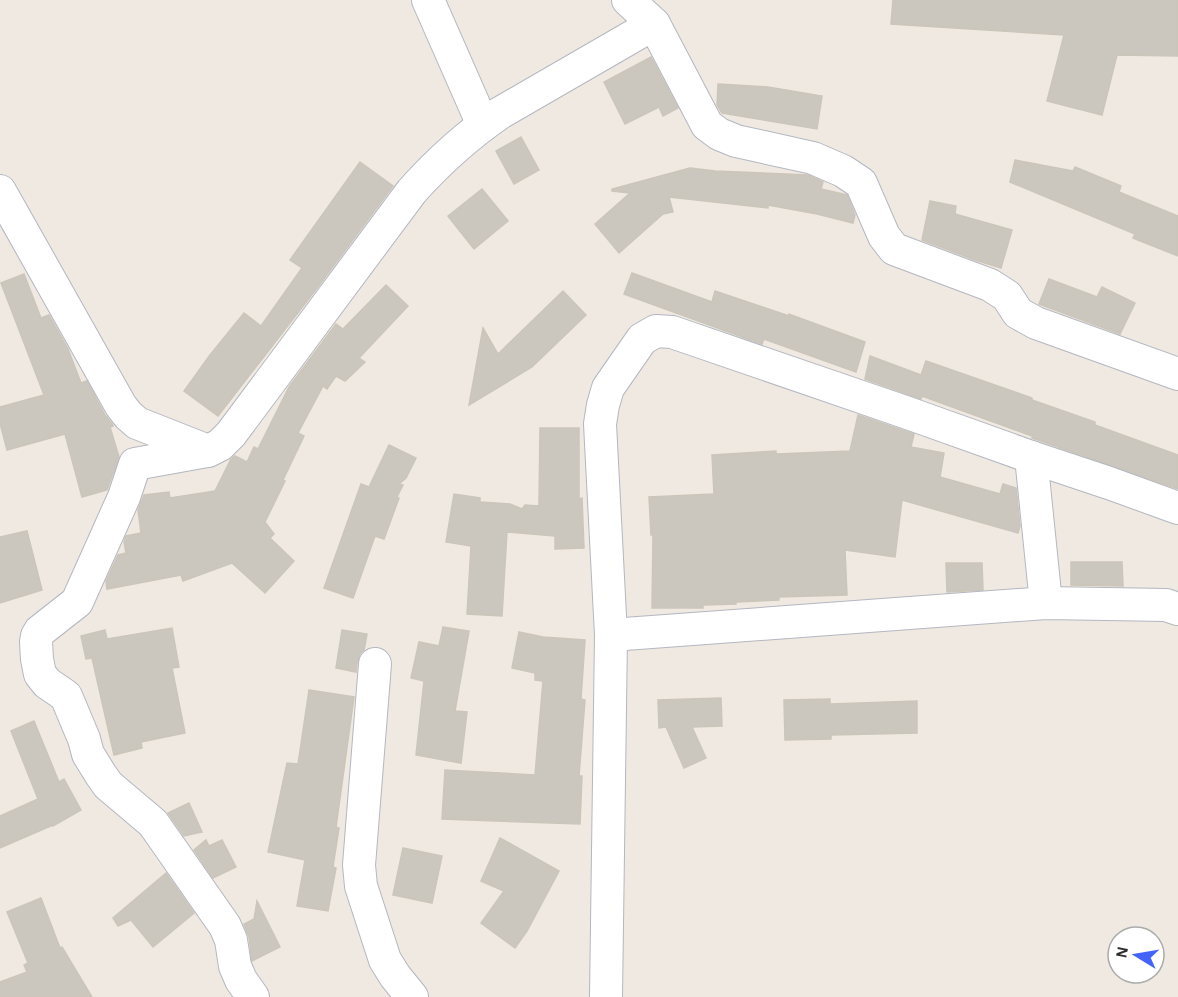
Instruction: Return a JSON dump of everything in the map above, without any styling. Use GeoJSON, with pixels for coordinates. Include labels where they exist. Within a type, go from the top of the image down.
{"type":"FeatureCollection","features":[{"type":"Feature","properties":{"kind":"street"},"geometry":{"type":"LineString","coordinates":[[428,0],[483,125]]}},
{"type":"Feature","properties":{"kind":"street"},"geometry":{"type":"LineString","coordinates":[[628,0],[654,24],[707,125],[719,134],[736,141],[813,158],[843,171],[861,183],[884,236],[894,249],[990,285],[1007,296],[1018,313],[1036,323],[1178,374]]}},
{"type":"Feature","properties":{"kind":"street"},"geometry":{"type":"LineString","coordinates":[[135,464],[208,451],[220,445],[231,434],[411,191],[428,174],[483,125],[500,113],[654,24]]}},
{"type":"Feature","properties":{"kind":"street"},"geometry":{"type":"LineString","coordinates":[[0,190],[128,415],[137,423],[208,451]]}},
{"type":"Feature","properties":{"kind":"street"},"geometry":{"type":"LineString","coordinates":[[606,997],[611,635],[600,424],[608,388],[642,339],[656,331],[672,332],[1178,508]]}},
{"type":"Feature","properties":{"kind":"street"},"geometry":{"type":"LineString","coordinates":[[137,423],[135,464],[124,497],[77,602],[40,631],[37,636],[37,659],[40,674],[47,683],[66,696],[88,754],[100,776],[153,823],[225,926],[231,940],[235,966],[241,980],[253,997]]}},
{"type":"Feature","properties":{"kind":"street"},"geometry":{"type":"LineString","coordinates":[[1030,458],[1046,603]]}},
{"type":"Feature","properties":{"kind":"street"},"geometry":{"type":"LineString","coordinates":[[611,635],[1046,603],[1166,605],[1178,609]]}},
{"type":"Feature","properties":{"kind":"street"},"geometry":{"type":"LineString","coordinates":[[375,664],[359,866],[360,886],[385,960],[412,997]]}},
{"type":"Feature","properties":{"kind":"building"},"geometry":{"type":"Polygon","coordinates":[[[893,0],[1178,0],[1178,56],[1117,55],[1102,115],[1047,101],[1064,35],[891,24],[893,0]]]}},
{"type":"Feature","properties":{"kind":"building"},"geometry":{"type":"Polygon","coordinates":[[[651,57],[678,108],[663,116],[659,107],[625,124],[604,82],[651,57]]]}},
{"type":"Feature","properties":{"kind":"building"},"geometry":{"type":"Polygon","coordinates":[[[718,84],[768,87],[822,96],[817,129],[722,113],[717,105],[718,84]]]}},
{"type":"Feature","properties":{"kind":"building"},"geometry":{"type":"Polygon","coordinates":[[[521,137],[539,170],[514,184],[496,151],[521,137]]]}},
{"type":"Feature","properties":{"kind":"building"},"geometry":{"type":"Polygon","coordinates":[[[1015,160],[1073,171],[1075,167],[1121,186],[1119,192],[1178,216],[1178,256],[1133,238],[1135,234],[1010,182],[1015,160]]]}},
{"type":"Feature","properties":{"kind":"building"},"geometry":{"type":"Polygon","coordinates":[[[360,162],[393,186],[218,416],[184,391],[244,313],[261,326],[302,268],[290,260],[360,162]]]}},
{"type":"Feature","properties":{"kind":"building"},"geometry":{"type":"Polygon","coordinates":[[[690,168],[808,175],[823,182],[821,189],[847,195],[855,215],[853,223],[768,205],[768,208],[669,197],[673,212],[663,214],[619,253],[595,224],[630,193],[612,191],[612,189],[690,168]]]}},
{"type":"Feature","properties":{"kind":"building"},"geometry":{"type":"Polygon","coordinates":[[[482,189],[508,221],[474,249],[448,216],[482,189]]]}},
{"type":"Feature","properties":{"kind":"building"},"geometry":{"type":"Polygon","coordinates":[[[930,201],[956,206],[955,214],[1012,230],[1001,268],[922,240],[930,201]]]}},
{"type":"Feature","properties":{"kind":"building"},"geometry":{"type":"Polygon","coordinates":[[[632,273],[712,302],[715,291],[789,316],[789,314],[865,342],[856,372],[764,339],[762,344],[624,294],[632,273]]]}},
{"type":"Feature","properties":{"kind":"building"},"geometry":{"type":"Polygon","coordinates":[[[24,274],[41,318],[49,315],[68,349],[81,383],[87,381],[113,426],[110,427],[119,457],[107,490],[82,497],[65,434],[7,450],[0,423],[0,407],[44,395],[1,283],[24,274]]]}},
{"type":"Feature","properties":{"kind":"building"},"geometry":{"type":"Polygon","coordinates":[[[1049,279],[1097,297],[1102,287],[1135,303],[1120,334],[1039,304],[1049,279]]]}},
{"type":"Feature","properties":{"kind":"building"},"geometry":{"type":"Polygon","coordinates":[[[386,285],[408,306],[359,358],[365,362],[345,381],[336,376],[327,389],[323,386],[298,433],[304,436],[265,522],[274,534],[270,538],[294,561],[265,593],[232,563],[183,581],[181,575],[107,589],[106,581],[118,555],[126,553],[124,542],[126,536],[141,533],[138,510],[144,495],[169,492],[170,498],[215,491],[231,459],[235,456],[247,462],[254,447],[258,449],[289,387],[336,324],[343,329],[386,285]]]}},
{"type":"Feature","properties":{"kind":"building"},"geometry":{"type":"Polygon","coordinates":[[[563,291],[586,315],[532,367],[469,405],[483,328],[498,354],[563,291]]]}},
{"type":"Feature","properties":{"kind":"building"},"geometry":{"type":"Polygon","coordinates":[[[870,356],[921,375],[926,361],[1032,398],[1032,400],[1095,422],[1095,425],[1178,455],[1178,489],[1032,438],[1032,436],[922,396],[921,399],[865,379],[870,356]]]}},
{"type":"Feature","properties":{"kind":"building"},"geometry":{"type":"Polygon","coordinates":[[[858,415],[914,434],[911,447],[944,453],[940,477],[1000,494],[1003,484],[1016,488],[1020,526],[1018,533],[902,500],[895,557],[845,550],[847,595],[779,597],[779,600],[703,605],[703,608],[652,608],[653,535],[651,535],[649,497],[714,494],[712,455],[776,451],[776,454],[850,451],[858,415]]]}},
{"type":"Feature","properties":{"kind":"building"},"geometry":{"type":"Polygon","coordinates":[[[540,428],[579,428],[579,499],[582,498],[584,548],[555,549],[555,536],[507,532],[502,616],[467,614],[471,546],[446,542],[454,494],[480,498],[480,502],[510,504],[522,509],[525,505],[539,506],[540,428]]]}},
{"type":"Feature","properties":{"kind":"building"},"geometry":{"type":"Polygon","coordinates":[[[389,445],[416,458],[406,478],[399,484],[403,485],[384,539],[375,536],[353,598],[324,588],[361,484],[369,487],[389,445]]]}},
{"type":"Feature","properties":{"kind":"building"},"geometry":{"type":"Polygon","coordinates":[[[27,531],[42,590],[0,603],[0,537],[27,531]]]}},
{"type":"Feature","properties":{"kind":"building"},"geometry":{"type":"Polygon","coordinates":[[[1071,562],[1122,562],[1123,586],[1071,585],[1071,562]]]}},
{"type":"Feature","properties":{"kind":"building"},"geometry":{"type":"Polygon","coordinates":[[[946,563],[982,563],[983,590],[947,592],[946,563]]]}},
{"type":"Feature","properties":{"kind":"building"},"geometry":{"type":"Polygon","coordinates":[[[443,627],[469,631],[455,711],[467,712],[461,763],[416,755],[424,681],[411,678],[419,642],[439,646],[443,627]]]}},
{"type":"Feature","properties":{"kind":"building"},"geometry":{"type":"Polygon","coordinates":[[[172,628],[179,667],[172,668],[185,733],[141,742],[142,748],[114,755],[92,658],[86,659],[81,636],[105,630],[107,639],[172,628]]]}},
{"type":"Feature","properties":{"kind":"building"},"geometry":{"type":"Polygon","coordinates":[[[342,630],[367,634],[356,672],[336,668],[342,630]]]}},
{"type":"Feature","properties":{"kind":"building"},"geometry":{"type":"Polygon","coordinates":[[[519,632],[543,637],[585,640],[581,699],[585,700],[579,776],[582,776],[580,824],[442,819],[445,770],[535,775],[543,681],[535,680],[535,673],[512,668],[519,632]]]}},
{"type":"Feature","properties":{"kind":"building"},"geometry":{"type":"Polygon","coordinates":[[[309,690],[354,697],[336,827],[339,828],[333,867],[336,868],[328,911],[297,906],[305,860],[268,852],[287,763],[298,764],[309,690]]]}},
{"type":"Feature","properties":{"kind":"building"},"geometry":{"type":"Polygon","coordinates":[[[721,698],[722,726],[692,727],[706,758],[684,768],[666,727],[659,728],[658,700],[721,698]]]}},
{"type":"Feature","properties":{"kind":"building"},"geometry":{"type":"Polygon","coordinates":[[[830,699],[830,704],[917,701],[917,733],[831,735],[831,739],[785,740],[784,700],[830,699]]]}},
{"type":"Feature","properties":{"kind":"building"},"geometry":{"type":"Polygon","coordinates":[[[34,721],[59,782],[64,779],[81,810],[53,826],[0,848],[0,816],[38,799],[11,731],[34,721]]]}},
{"type":"Feature","properties":{"kind":"building"},"geometry":{"type":"Polygon","coordinates":[[[189,803],[202,832],[184,836],[168,813],[189,803]]]}},
{"type":"Feature","properties":{"kind":"building"},"geometry":{"type":"Polygon","coordinates":[[[500,838],[559,871],[527,931],[515,948],[481,923],[504,891],[481,881],[500,838]]]}},
{"type":"Feature","properties":{"kind":"building"},"geometry":{"type":"Polygon","coordinates":[[[206,840],[209,846],[222,840],[236,867],[213,878],[194,850],[206,840]]]}},
{"type":"Feature","properties":{"kind":"building"},"geometry":{"type":"Polygon","coordinates":[[[403,848],[442,856],[432,903],[393,895],[403,848]]]}},
{"type":"Feature","properties":{"kind":"building"},"geometry":{"type":"Polygon","coordinates":[[[166,873],[194,913],[153,947],[131,920],[118,926],[113,918],[166,873]]]}},
{"type":"Feature","properties":{"kind":"building"},"geometry":{"type":"Polygon","coordinates":[[[41,898],[60,948],[62,947],[92,997],[0,997],[0,982],[27,972],[24,965],[28,963],[7,912],[41,898]]]}},
{"type":"Feature","properties":{"kind":"building"},"geometry":{"type":"Polygon","coordinates":[[[257,901],[280,947],[252,961],[249,937],[244,924],[254,919],[257,901]]]}}]}
